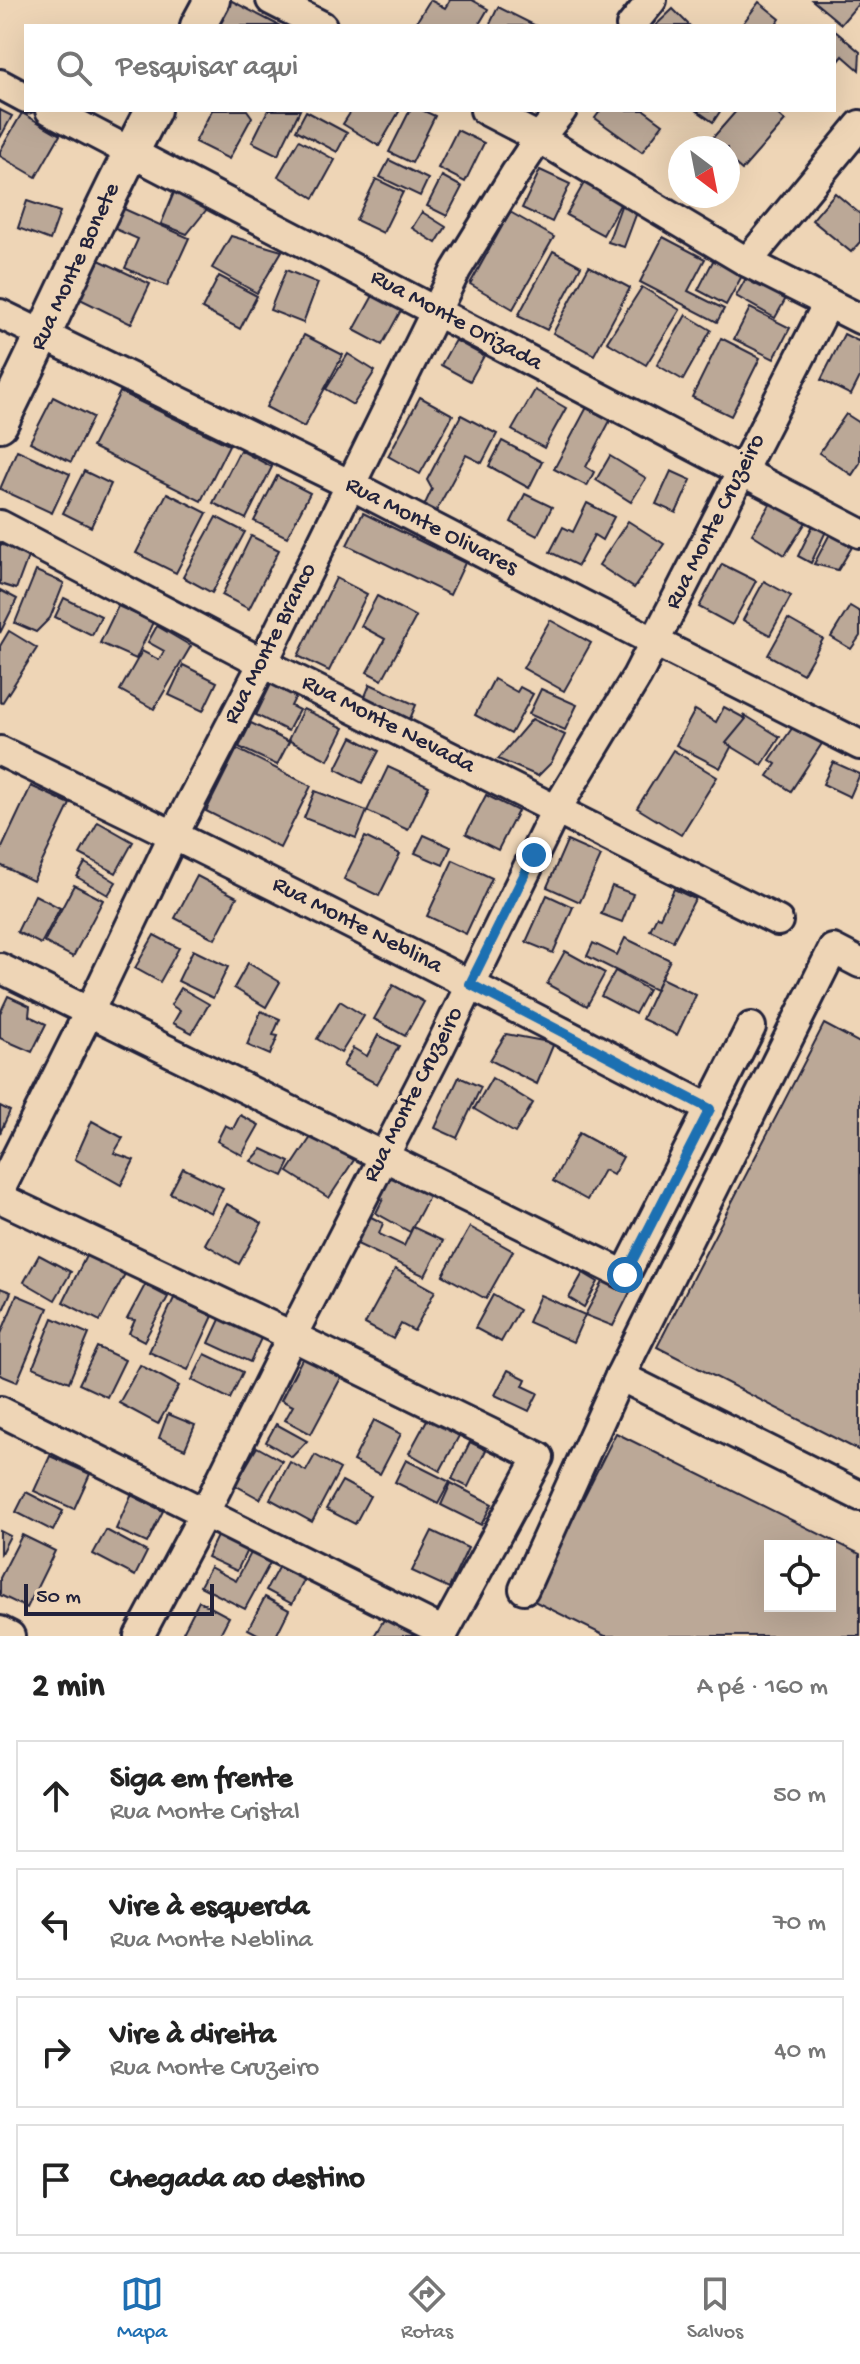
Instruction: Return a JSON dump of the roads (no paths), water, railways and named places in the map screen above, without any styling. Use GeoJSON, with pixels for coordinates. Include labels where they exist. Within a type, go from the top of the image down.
{"type":"FeatureCollection","features":[{"type":"Feature","properties":{"kind":"main road"},"geometry":{"type":"LineString","coordinates":[[199,24],[212,0]]}},
{"type":"Feature","properties":{"kind":"main road","name":"Rua Monte Bonete"},"geometry":{"type":"LineString","coordinates":[[0,424],[152,112]]}},
{"type":"Feature","properties":{"kind":"street"},"geometry":{"type":"LineString","coordinates":[[271,0],[318,24]]}},
{"type":"Feature","properties":{"kind":"street"},"geometry":{"type":"LineString","coordinates":[[633,24],[652,0]]}},
{"type":"Feature","properties":{"kind":"street"},"geometry":{"type":"LineString","coordinates":[[0,84],[24,97]]}},
{"type":"Feature","properties":{"kind":"street","name":"Rua Monte Orizada"},"geometry":{"type":"LineString","coordinates":[[54,112],[860,533]]}},
{"type":"Feature","properties":{"kind":"street"},"geometry":{"type":"LineString","coordinates":[[489,112],[539,138],[747,262],[860,319]]}},
{"type":"Feature","properties":{"kind":"street","name":"Rua Monte Branco"},"geometry":{"type":"LineString","coordinates":[[0,1190],[456,270],[539,138],[560,112]]}},
{"type":"Feature","properties":{"kind":"street"},"geometry":{"type":"LineString","coordinates":[[747,262],[860,125]]}},
{"type":"Feature","properties":{"kind":"street","name":"Rua Monte Cruzeiro"},"geometry":{"type":"LineString","coordinates":[[139,1636],[205,1512],[556,810],[637,676],[828,303]]}},
{"type":"Feature","properties":{"kind":"street","name":"Rua Monte Olivares"},"geometry":{"type":"LineString","coordinates":[[0,314],[349,484],[860,745]]}},
{"type":"Feature","properties":{"kind":"street","name":"Rua Monte Nevada"},"geometry":{"type":"LineString","coordinates":[[0,525],[263,663],[778,921]]}},
{"type":"Feature","properties":{"kind":"street","name":"Rua Monte Neblina"},"geometry":{"type":"LineString","coordinates":[[0,751],[174,834],[710,1109]]}},
{"type":"Feature","properties":{"kind":"street"},"geometry":{"type":"LineString","coordinates":[[524,1589],[620,1376],[833,949],[860,963]]}},
{"type":"Feature","properties":{"kind":"street"},"geometry":{"type":"LineString","coordinates":[[0,968],[625,1275],[751,1027]]}},
{"type":"Feature","properties":{"kind":"street"},"geometry":{"type":"LineString","coordinates":[[0,1198],[539,1457],[443,1634],[0,1411]]}},
{"type":"Feature","properties":{"kind":"street"},"geometry":{"type":"LineString","coordinates":[[620,1376],[860,1496]]}},
{"type":"Feature","properties":{"kind":"street"},"geometry":{"type":"LineString","coordinates":[[0,1631],[10,1636]]}}]}
